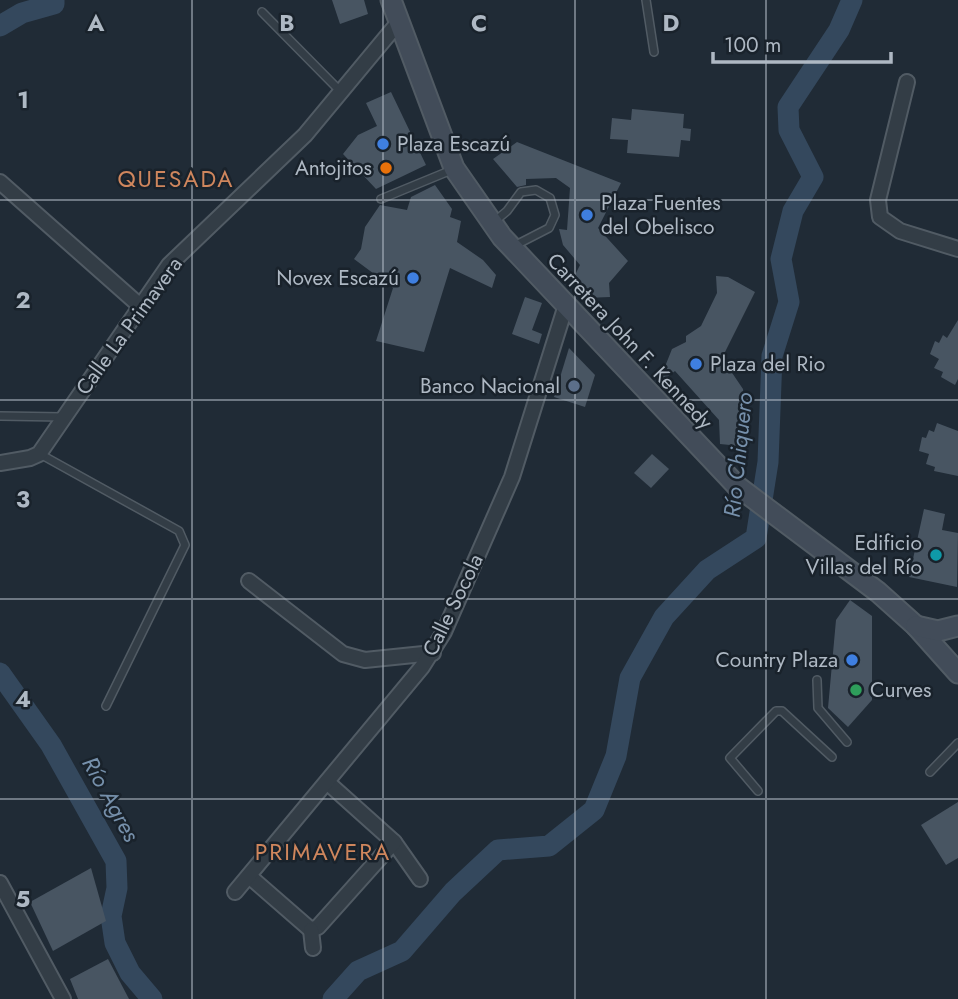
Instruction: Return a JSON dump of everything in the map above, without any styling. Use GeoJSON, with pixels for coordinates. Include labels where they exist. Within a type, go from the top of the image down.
{"type":"FeatureCollection","features":[{"type":"Feature","properties":{"kind":"main road","name":"Carretera John F. Kennedy"},"geometry":{"type":"LineString","coordinates":[[391,0],[454,168],[511,247],[737,486],[869,585],[916,626],[958,673]]}},
{"type":"Feature","properties":{"kind":"main road"},"geometry":{"type":"LineString","coordinates":[[916,626],[938,631],[958,626]]}},
{"type":"Feature","properties":{"kind":"street","name":"Calle La Primavera"},"geometry":{"type":"LineString","coordinates":[[39,454],[139,304],[169,264],[305,135],[398,23]]}},
{"type":"Feature","properties":{"kind":"street"},"geometry":{"type":"LineString","coordinates":[[907,82],[878,200],[880,217],[900,231],[958,249]]}},
{"type":"Feature","properties":{"kind":"street"},"geometry":{"type":"LineString","coordinates":[[0,182],[139,304]]}},
{"type":"Feature","properties":{"kind":"street","name":"Calle Socola"},"geometry":{"type":"LineString","coordinates":[[235,892],[433,653],[512,477],[566,305]]}},
{"type":"Feature","properties":{"kind":"street"},"geometry":{"type":"LineString","coordinates":[[0,463],[39,454]]}},
{"type":"Feature","properties":{"kind":"street"},"geometry":{"type":"LineString","coordinates":[[249,582],[344,654],[365,660],[433,653]]}},
{"type":"Feature","properties":{"kind":"street"},"geometry":{"type":"LineString","coordinates":[[327,782],[394,842],[420,879]]}},
{"type":"Feature","properties":{"kind":"street"},"geometry":{"type":"LineString","coordinates":[[311,930],[318,927],[394,842]]}},
{"type":"Feature","properties":{"kind":"street"},"geometry":{"type":"LineString","coordinates":[[249,876],[311,930],[313,948]]}},
{"type":"Feature","properties":{"kind":"street"},"geometry":{"type":"LineString","coordinates":[[0,883],[63,999]]}},
{"type":"Feature","properties":{"kind":"lane"},"geometry":{"type":"LineString","coordinates":[[646,0],[654,52]]}},
{"type":"Feature","properties":{"kind":"lane"},"geometry":{"type":"LineString","coordinates":[[262,12],[341,92]]}},
{"type":"Feature","properties":{"kind":"lane"},"geometry":{"type":"LineString","coordinates":[[381,199],[454,168]]}},
{"type":"Feature","properties":{"kind":"lane"},"geometry":{"type":"LineString","coordinates":[[492,223],[508,211],[521,192],[536,190],[550,198],[555,215],[549,228],[511,247]]}},
{"type":"Feature","properties":{"kind":"lane"},"geometry":{"type":"LineString","coordinates":[[0,416],[63,417]]}},
{"type":"Feature","properties":{"kind":"lane"},"geometry":{"type":"LineString","coordinates":[[39,454],[179,531],[185,545],[106,706]]}},
{"type":"Feature","properties":{"kind":"lane"},"geometry":{"type":"LineString","coordinates":[[817,680],[818,708],[847,742]]}},
{"type":"Feature","properties":{"kind":"lane"},"geometry":{"type":"LineString","coordinates":[[758,791],[730,758],[776,711],[782,710],[832,757]]}},
{"type":"Feature","properties":{"kind":"lane"},"geometry":{"type":"LineString","coordinates":[[930,772],[958,743]]}},
{"type":"Feature","properties":{"kind":"building"},"geometry":{"type":"Polygon","coordinates":[[[332,0],[364,0],[368,14],[340,24],[332,0]]]}},
{"type":"Feature","properties":{"kind":"building","name":"Plaza Escazú"},"geometry":{"type":"Polygon","coordinates":[[[391,92],[426,165],[376,189],[343,154],[358,135],[377,126],[366,103],[391,92]]]}},
{"type":"Feature","properties":{"kind":"building"},"geometry":{"type":"Polygon","coordinates":[[[632,109],[684,114],[683,128],[691,129],[690,141],[681,140],[679,157],[627,153],[628,140],[610,139],[612,118],[631,120],[632,109]]]}},
{"type":"Feature","properties":{"kind":"building","name":"Plaza Fuentes del Obelisco"},"geometry":{"type":"Polygon","coordinates":[[[517,142],[621,183],[598,228],[628,261],[609,283],[610,297],[585,298],[585,289],[572,281],[580,265],[563,245],[559,229],[567,230],[570,188],[556,178],[526,179],[526,185],[517,187],[493,159],[517,142]]]}},
{"type":"Feature","properties":{"kind":"building","name":"Novex Escazú"},"geometry":{"type":"Polygon","coordinates":[[[435,185],[452,209],[450,217],[461,221],[457,242],[483,260],[496,275],[492,288],[450,268],[424,352],[376,341],[393,288],[354,259],[361,249],[365,227],[380,205],[407,210],[411,197],[435,185]]]}},
{"type":"Feature","properties":{"kind":"building","name":"Plaza del Rio"},"geometry":{"type":"Polygon","coordinates":[[[716,276],[728,277],[755,292],[722,358],[743,389],[746,423],[743,449],[738,455],[730,445],[720,444],[719,420],[675,371],[658,384],[672,349],[686,342],[686,336],[701,326],[717,293],[716,276]]]}},
{"type":"Feature","properties":{"kind":"building"},"geometry":{"type":"Polygon","coordinates":[[[525,297],[542,303],[532,330],[542,334],[539,344],[512,334],[525,297]]]}},
{"type":"Feature","properties":{"kind":"building"},"geometry":{"type":"Polygon","coordinates":[[[958,320],[958,379],[955,385],[941,377],[943,372],[934,368],[939,359],[930,354],[935,341],[939,343],[943,335],[947,338],[958,320]]]}},
{"type":"Feature","properties":{"kind":"building","name":"Banco Nacional"},"geometry":{"type":"Polygon","coordinates":[[[569,348],[595,375],[585,407],[554,397],[569,348]]]}},
{"type":"Feature","properties":{"kind":"building"},"geometry":{"type":"Polygon","coordinates":[[[937,423],[958,431],[958,476],[934,471],[935,467],[926,464],[929,454],[919,451],[922,437],[926,438],[929,430],[934,432],[937,423]]]}},
{"type":"Feature","properties":{"kind":"building"},"geometry":{"type":"Polygon","coordinates":[[[652,454],[669,469],[651,488],[634,473],[652,454]]]}},
{"type":"Feature","properties":{"kind":"building","name":"Edificio Villas del Río"},"geometry":{"type":"Polygon","coordinates":[[[924,509],[945,514],[942,530],[958,533],[957,587],[909,577],[924,509]]]}},
{"type":"Feature","properties":{"kind":"building","name":"Country Plaza"},"geometry":{"type":"Polygon","coordinates":[[[850,600],[872,616],[872,700],[848,727],[828,708],[836,620],[850,600]]]}},
{"type":"Feature","properties":{"kind":"building"},"geometry":{"type":"Polygon","coordinates":[[[958,802],[958,858],[946,865],[921,825],[958,802]]]}},
{"type":"Feature","properties":{"kind":"building"},"geometry":{"type":"Polygon","coordinates":[[[91,868],[106,921],[53,951],[30,902],[91,868]]]}},
{"type":"Feature","properties":{"kind":"building"},"geometry":{"type":"Polygon","coordinates":[[[108,959],[129,999],[78,999],[70,979],[108,959]]]}},
{"type":"Feature","properties":{"kind":"waterway","name":"Río Agres"},"geometry":{"type":"LineString","coordinates":[[0,26],[22,13],[54,4],[54,0]]}},
{"type":"Feature","properties":{"kind":"waterway","name":"Río Chiquero"},"geometry":{"type":"LineString","coordinates":[[333,999],[358,971],[402,951],[453,892],[498,850],[549,846],[594,810],[616,756],[630,678],[664,617],[707,570],[756,538],[768,462],[772,356],[789,302],[781,259],[793,211],[813,177],[789,130],[788,107],[839,30],[852,0]]}},
{"type":"Feature","properties":{"kind":"waterway","name":"Río Agres"},"geometry":{"type":"LineString","coordinates":[[0,673],[51,745],[116,861],[117,888],[111,916],[115,943],[130,973],[152,999]]}},
{"type":"Feature","properties":{"kind":"place","name":"Plaza Escazú"},"geometry":{"type":"Point","coordinates":[383,144]}},
{"type":"Feature","properties":{"kind":"place","name":"Antojitos"},"geometry":{"type":"Point","coordinates":[386,168]}},
{"type":"Feature","properties":{"kind":"place","name":"Plaza Fuentes del Obelisco"},"geometry":{"type":"Point","coordinates":[587,215]}},
{"type":"Feature","properties":{"kind":"place","name":"Novex Escazú"},"geometry":{"type":"Point","coordinates":[413,278]}},
{"type":"Feature","properties":{"kind":"place","name":"Plaza del Rio"},"geometry":{"type":"Point","coordinates":[696,364]}},
{"type":"Feature","properties":{"kind":"place","name":"Banco Nacional"},"geometry":{"type":"Point","coordinates":[574,386]}},
{"type":"Feature","properties":{"kind":"place","name":"Edificio Villas del Río"},"geometry":{"type":"Point","coordinates":[936,555]}},
{"type":"Feature","properties":{"kind":"place","name":"Country Plaza"},"geometry":{"type":"Point","coordinates":[852,660]}},
{"type":"Feature","properties":{"kind":"place","name":"Curves"},"geometry":{"type":"Point","coordinates":[856,690]}},
{"type":"Feature","properties":{"kind":"district","name":"QUESADA"},"geometry":{"type":"Point","coordinates":[176,179]}},
{"type":"Feature","properties":{"kind":"district","name":"PRIMAVERA"},"geometry":{"type":"Point","coordinates":[323,852]}}]}
